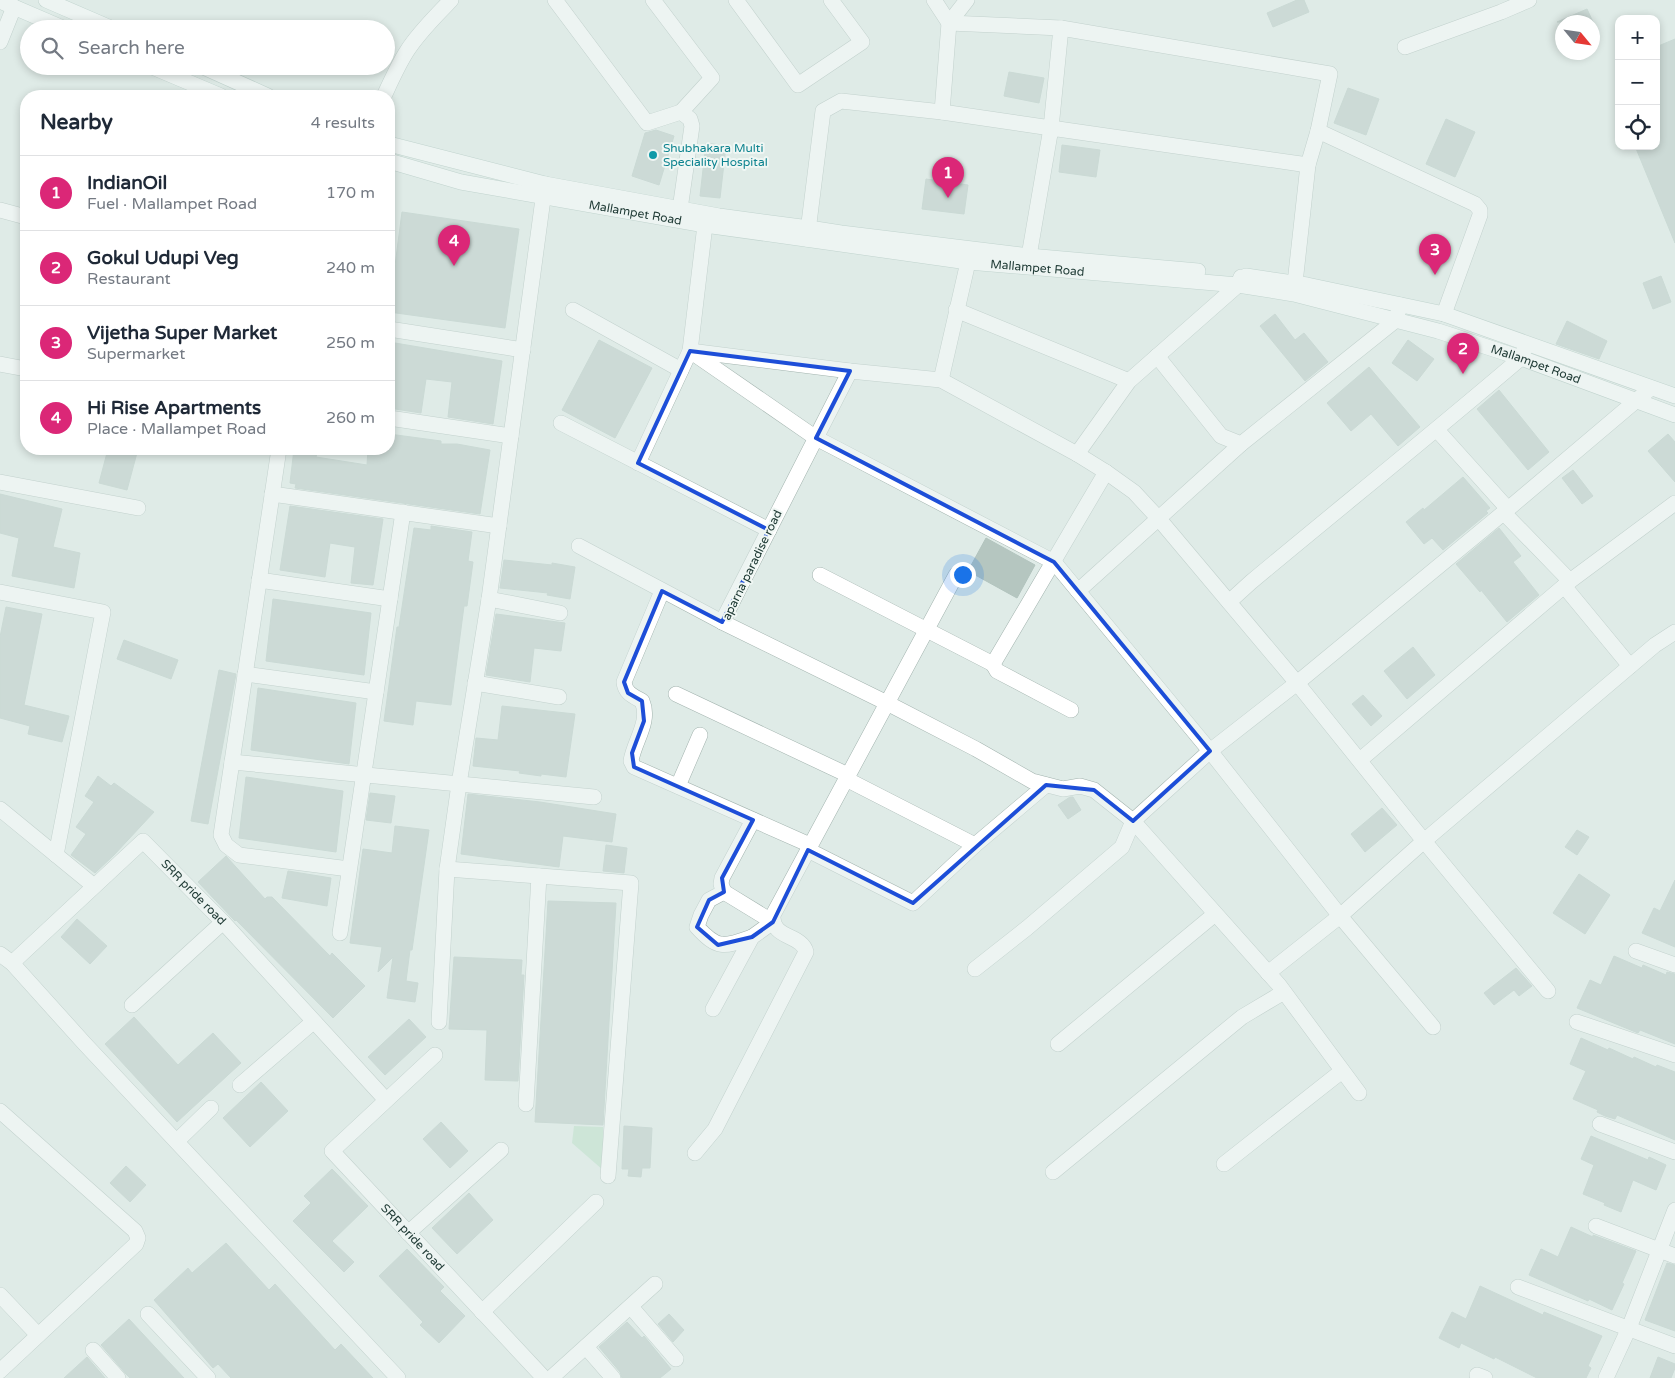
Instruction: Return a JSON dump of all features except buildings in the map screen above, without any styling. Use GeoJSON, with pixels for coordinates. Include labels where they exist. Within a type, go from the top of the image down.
{"type":"FeatureCollection","features":[{"type":"Feature","properties":{"kind":"street"},"geometry":{"type":"LineString","coordinates":[[46,0],[92,20]]}},
{"type":"Feature","properties":{"kind":"street"},"geometry":{"type":"LineString","coordinates":[[433,19],[437,0]]}},
{"type":"Feature","properties":{"kind":"street"},"geometry":{"type":"LineString","coordinates":[[395,72],[408,50],[451,0]]}},
{"type":"Feature","properties":{"kind":"street"},"geometry":{"type":"LineString","coordinates":[[555,0],[647,123],[681,112],[712,78],[653,0]]}},
{"type":"Feature","properties":{"kind":"street"},"geometry":{"type":"LineString","coordinates":[[736,0],[798,84],[862,42],[831,0]]}},
{"type":"Feature","properties":{"kind":"street"},"geometry":{"type":"LineString","coordinates":[[934,0],[949,24]]}},
{"type":"Feature","properties":{"kind":"street"},"geometry":{"type":"LineString","coordinates":[[942,112],[949,24],[967,0]]}},
{"type":"Feature","properties":{"kind":"street"},"geometry":{"type":"LineString","coordinates":[[1405,47],[1501,12],[1528,0]]}},
{"type":"Feature","properties":{"kind":"street"},"geometry":{"type":"LineString","coordinates":[[0,42],[7,4],[44,20]]}},
{"type":"Feature","properties":{"kind":"street"},"geometry":{"type":"LineString","coordinates":[[949,24],[1061,28],[1330,74],[1318,132],[1308,165],[1295,283]]}},
{"type":"Feature","properties":{"kind":"street"},"geometry":{"type":"LineString","coordinates":[[1030,256],[1051,128],[1061,28]]}},
{"type":"Feature","properties":{"kind":"street"},"geometry":{"type":"LineString","coordinates":[[171,75],[207,90]]}},
{"type":"Feature","properties":{"kind":"street"},"geometry":{"type":"LineString","coordinates":[[221,75],[255,90]]}},
{"type":"Feature","properties":{"kind":"street"},"geometry":{"type":"LineString","coordinates":[[387,90],[394,75]]}},
{"type":"Feature","properties":{"kind":"street"},"geometry":{"type":"LineString","coordinates":[[808,234],[823,111],[841,101],[942,112],[1308,165]]}},
{"type":"Feature","properties":{"kind":"street"},"geometry":{"type":"LineString","coordinates":[[680,209],[692,126],[690,119],[681,112]]}},
{"type":"Feature","properties":{"kind":"street"},"geometry":{"type":"LineString","coordinates":[[1318,132],[1467,200],[1478,207],[1480,215],[1444,314]]}},
{"type":"Feature","properties":{"kind":"street","name":"Mallampet Road"},"geometry":{"type":"LineString","coordinates":[[395,146],[544,191],[705,225],[808,234],[841,233],[1030,256],[1065,265]]}},
{"type":"Feature","properties":{"kind":"street","name":"Mallampet Road"},"geometry":{"type":"LineString","coordinates":[[395,163],[461,182],[680,209],[968,262],[1065,265],[1295,283],[1398,312],[1675,396]]}},
{"type":"Feature","properties":{"kind":"street"},"geometry":{"type":"LineString","coordinates":[[438,1022],[447,869],[489,599],[544,191]]}},
{"type":"Feature","properties":{"kind":"street"},"geometry":{"type":"LineString","coordinates":[[0,210],[20,215]]}},
{"type":"Feature","properties":{"kind":"street"},"geometry":{"type":"LineString","coordinates":[[638,463],[690,351],[705,225]]}},
{"type":"Feature","properties":{"kind":"street"},"geometry":{"type":"LineString","coordinates":[[941,380],[968,262]]}},
{"type":"Feature","properties":{"kind":"street"},"geometry":{"type":"LineString","coordinates":[[1077,454],[1129,381],[1240,280]]}},
{"type":"Feature","properties":{"kind":"street","name":"Mallampet Road"},"geometry":{"type":"LineString","coordinates":[[1240,280],[1294,294],[1398,312],[1444,314],[1636,400],[1675,415]]}},
{"type":"Feature","properties":{"kind":"street"},"geometry":{"type":"LineString","coordinates":[[573,310],[681,370]]}},
{"type":"Feature","properties":{"kind":"street"},"geometry":{"type":"LineString","coordinates":[[956,310],[1129,381]]}},
{"type":"Feature","properties":{"kind":"street"},"geometry":{"type":"LineString","coordinates":[[1078,591],[1242,444],[1398,312]]}},
{"type":"Feature","properties":{"kind":"street"},"geometry":{"type":"LineString","coordinates":[[395,331],[523,350]]}},
{"type":"Feature","properties":{"kind":"street"},"geometry":{"type":"LineString","coordinates":[[690,351],[850,371],[941,380],[1077,454],[1134,492],[1160,519],[1297,683],[1548,991]]}},
{"type":"Feature","properties":{"kind":"street"},"geometry":{"type":"LineString","coordinates":[[690,351],[816,438],[1054,562],[1210,751],[1340,916],[1433,1027]]}},
{"type":"Feature","properties":{"kind":"street"},"geometry":{"type":"LineString","coordinates":[[1229,602],[1385,471],[1437,430],[1524,351]]}},
{"type":"Feature","properties":{"kind":"street"},"geometry":{"type":"LineString","coordinates":[[1157,356],[1222,436],[1242,444]]}},
{"type":"Feature","properties":{"kind":"street"},"geometry":{"type":"LineString","coordinates":[[0,364],[20,368]]}},
{"type":"Feature","properties":{"kind":"street","name":"aparna paradise road"},"geometry":{"type":"LineString","coordinates":[[850,371],[722,622],[887,703],[976,749],[1032,781],[1063,789],[1080,786],[1094,790],[1133,821],[1268,973],[1359,1093]]}},
{"type":"Feature","properties":{"kind":"street"},"geometry":{"type":"LineString","coordinates":[[974,969],[1027,928],[1122,847],[1133,821],[1210,751],[1297,683],[1506,511],[1651,388]]}},
{"type":"Feature","properties":{"kind":"street"},"geometry":{"type":"LineString","coordinates":[[395,419],[511,436]]}},
{"type":"Feature","properties":{"kind":"street"},"geometry":{"type":"LineString","coordinates":[[561,423],[769,530]]}},
{"type":"Feature","properties":{"kind":"street"},"geometry":{"type":"LineString","coordinates":[[1437,430],[1567,584],[1630,666]]}},
{"type":"Feature","properties":{"kind":"street"},"geometry":{"type":"LineString","coordinates":[[279,455],[221,835],[226,845],[239,855],[349,869]]}},
{"type":"Feature","properties":{"kind":"street"},"geometry":{"type":"LineString","coordinates":[[993,664],[1106,472]]}},
{"type":"Feature","properties":{"kind":"street"},"geometry":{"type":"LineString","coordinates":[[0,482],[138,508]]}},
{"type":"Feature","properties":{"kind":"street"},"geometry":{"type":"LineString","coordinates":[[272,494],[499,526]]}},
{"type":"Feature","properties":{"kind":"street"},"geometry":{"type":"LineString","coordinates":[[1360,760],[1567,584],[1675,503]]}},
{"type":"Feature","properties":{"kind":"street"},"geometry":{"type":"LineString","coordinates":[[340,933],[403,512]]}},
{"type":"Feature","properties":{"kind":"street"},"geometry":{"type":"LineString","coordinates":[[579,546],[722,622]]}},
{"type":"Feature","properties":{"kind":"street"},"geometry":{"type":"LineString","coordinates":[[820,575],[993,664],[997,671],[1071,710]]}},
{"type":"Feature","properties":{"kind":"street"},"geometry":{"type":"LineString","coordinates":[[695,1153],[715,1130],[806,952],[803,946],[775,928],[773,915],[956,575]]}},
{"type":"Feature","properties":{"kind":"street"},"geometry":{"type":"LineString","coordinates":[[259,580],[390,599]]}},
{"type":"Feature","properties":{"kind":"street"},"geometry":{"type":"LineString","coordinates":[[662,591],[624,682],[624,688],[628,693],[642,701],[645,714],[632,753],[631,761],[634,767],[753,820],[913,903],[975,845],[1046,785]]}},
{"type":"Feature","properties":{"kind":"street"},"geometry":{"type":"LineString","coordinates":[[0,592],[103,612],[56,855]]}},
{"type":"Feature","properties":{"kind":"street"},"geometry":{"type":"LineString","coordinates":[[489,599],[560,613]]}},
{"type":"Feature","properties":{"kind":"street"},"geometry":{"type":"LineString","coordinates":[[1268,973],[1340,916],[1424,841],[1655,645],[1675,632]]}},
{"type":"Feature","properties":{"kind":"street"},"geometry":{"type":"LineString","coordinates":[[245,674],[376,692]]}},
{"type":"Feature","properties":{"kind":"street"},"geometry":{"type":"LineString","coordinates":[[475,683],[559,697]]}},
{"type":"Feature","properties":{"kind":"street"},"geometry":{"type":"LineString","coordinates":[[676,694],[847,777],[975,845]]}},
{"type":"Feature","properties":{"kind":"street"},"geometry":{"type":"LineString","coordinates":[[678,786],[700,735]]}},
{"type":"Feature","properties":{"kind":"street"},"geometry":{"type":"LineString","coordinates":[[232,762],[594,797]]}},
{"type":"Feature","properties":{"kind":"street"},"geometry":{"type":"LineString","coordinates":[[0,809],[94,886],[6,958],[398,1378]]}},
{"type":"Feature","properties":{"kind":"street"},"geometry":{"type":"LineString","coordinates":[[753,820],[722,878],[721,884],[724,892],[773,922]]}},
{"type":"Feature","properties":{"kind":"street","name":"SRR pride road"},"geometry":{"type":"LineString","coordinates":[[94,886],[142,841],[223,922],[386,1100]]}},
{"type":"Feature","properties":{"kind":"street"},"geometry":{"type":"LineString","coordinates":[[447,869],[631,883],[608,1176]]}},
{"type":"Feature","properties":{"kind":"street"},"geometry":{"type":"LineString","coordinates":[[526,1104],[539,876]]}},
{"type":"Feature","properties":{"kind":"street"},"geometry":{"type":"LineString","coordinates":[[724,892],[709,900],[701,915],[697,927],[708,939],[718,945],[734,943],[752,937],[773,922]]}},
{"type":"Feature","properties":{"kind":"street"},"geometry":{"type":"LineString","coordinates":[[1058,1044],[1216,914]]}},
{"type":"Feature","properties":{"kind":"street"},"geometry":{"type":"LineString","coordinates":[[132,1005],[223,922]]}},
{"type":"Feature","properties":{"kind":"street"},"geometry":{"type":"LineString","coordinates":[[713,1009],[752,937]]}},
{"type":"Feature","properties":{"kind":"street"},"geometry":{"type":"LineString","coordinates":[[1636,951],[1675,965]]}},
{"type":"Feature","properties":{"kind":"street"},"geometry":{"type":"LineString","coordinates":[[1053,1172],[1242,1017],[1284,992]]}},
{"type":"Feature","properties":{"kind":"street"},"geometry":{"type":"LineString","coordinates":[[240,1085],[313,1022]]}},
{"type":"Feature","properties":{"kind":"street"},"geometry":{"type":"LineString","coordinates":[[1577,1022],[1675,1055]]}},
{"type":"Feature","properties":{"kind":"street","name":"SRR pride road"},"geometry":{"type":"LineString","coordinates":[[435,1055],[332,1151],[544,1378]]}},
{"type":"Feature","properties":{"kind":"street"},"geometry":{"type":"LineString","coordinates":[[1224,1164],[1342,1071]]}},
{"type":"Feature","properties":{"kind":"street"},"geometry":{"type":"LineString","coordinates":[[176,1141],[211,1108]]}},
{"type":"Feature","properties":{"kind":"street"},"geometry":{"type":"LineString","coordinates":[[0,1111],[135,1231],[138,1238],[136,1244],[0,1371]]}},
{"type":"Feature","properties":{"kind":"street"},"geometry":{"type":"LineString","coordinates":[[1600,1124],[1675,1152]]}},
{"type":"Feature","properties":{"kind":"street"},"geometry":{"type":"LineString","coordinates":[[408,1233],[501,1150]]}},
{"type":"Feature","properties":{"kind":"street"},"geometry":{"type":"LineString","coordinates":[[482,1312],[596,1202]]}},
{"type":"Feature","properties":{"kind":"street"},"geometry":{"type":"LineString","coordinates":[[1606,1378],[1629,1328],[1675,1210]]}},
{"type":"Feature","properties":{"kind":"street"},"geometry":{"type":"LineString","coordinates":[[1596,1226],[1675,1256]]}},
{"type":"Feature","properties":{"kind":"street"},"geometry":{"type":"LineString","coordinates":[[551,1378],[655,1284]]}},
{"type":"Feature","properties":{"kind":"street"},"geometry":{"type":"LineString","coordinates":[[1518,1287],[1675,1346]]}},
{"type":"Feature","properties":{"kind":"street"},"geometry":{"type":"LineString","coordinates":[[0,1295],[38,1335]]}},
{"type":"Feature","properties":{"kind":"street"},"geometry":{"type":"LineString","coordinates":[[630,1307],[676,1359]]}},
{"type":"Feature","properties":{"kind":"street"},"geometry":{"type":"LineString","coordinates":[[148,1314],[208,1378]]}},
{"type":"Feature","properties":{"kind":"street"},"geometry":{"type":"LineString","coordinates":[[586,1347],[613,1378]]}},
{"type":"Feature","properties":{"kind":"street"},"geometry":{"type":"LineString","coordinates":[[93,1350],[118,1378]]}},
{"type":"Feature","properties":{"kind":"highlighted area"},"geometry":{"type":"Polygon","coordinates":[[[690,351],[850,371],[816,438],[1054,562],[1210,751],[1133,821],[1094,790],[1046,785],[913,903],[808,850],[773,922],[752,937],[718,945],[697,927],[709,900],[724,892],[722,878],[753,820],[634,767],[632,753],[644,721],[642,701],[628,693],[624,682],[662,591],[722,622],[769,530],[638,463],[690,351]]]}},
{"type":"Feature","properties":{"kind":"green space"},"geometry":{"type":"Polygon","coordinates":[[[574,1126],[603,1127],[603,1170],[572,1143],[574,1126]]]}},
{"type":"Feature","properties":{"kind":"place","name":"Shubhakara Multi Speciality Hospital"},"geometry":{"type":"Point","coordinates":[653,155]}},
{"type":"Feature","properties":{"kind":"place","name":"IndianOil"},"geometry":{"type":"Point","coordinates":[948,198]}},
{"type":"Feature","properties":{"kind":"place","name":"Hi Rise Apartments"},"geometry":{"type":"Point","coordinates":[454,266]}},
{"type":"Feature","properties":{"kind":"place","name":"Vijetha Super Market"},"geometry":{"type":"Point","coordinates":[1435,275]}},
{"type":"Feature","properties":{"kind":"place","name":"Gokul Udupi Veg"},"geometry":{"type":"Point","coordinates":[1463,374]}}]}
